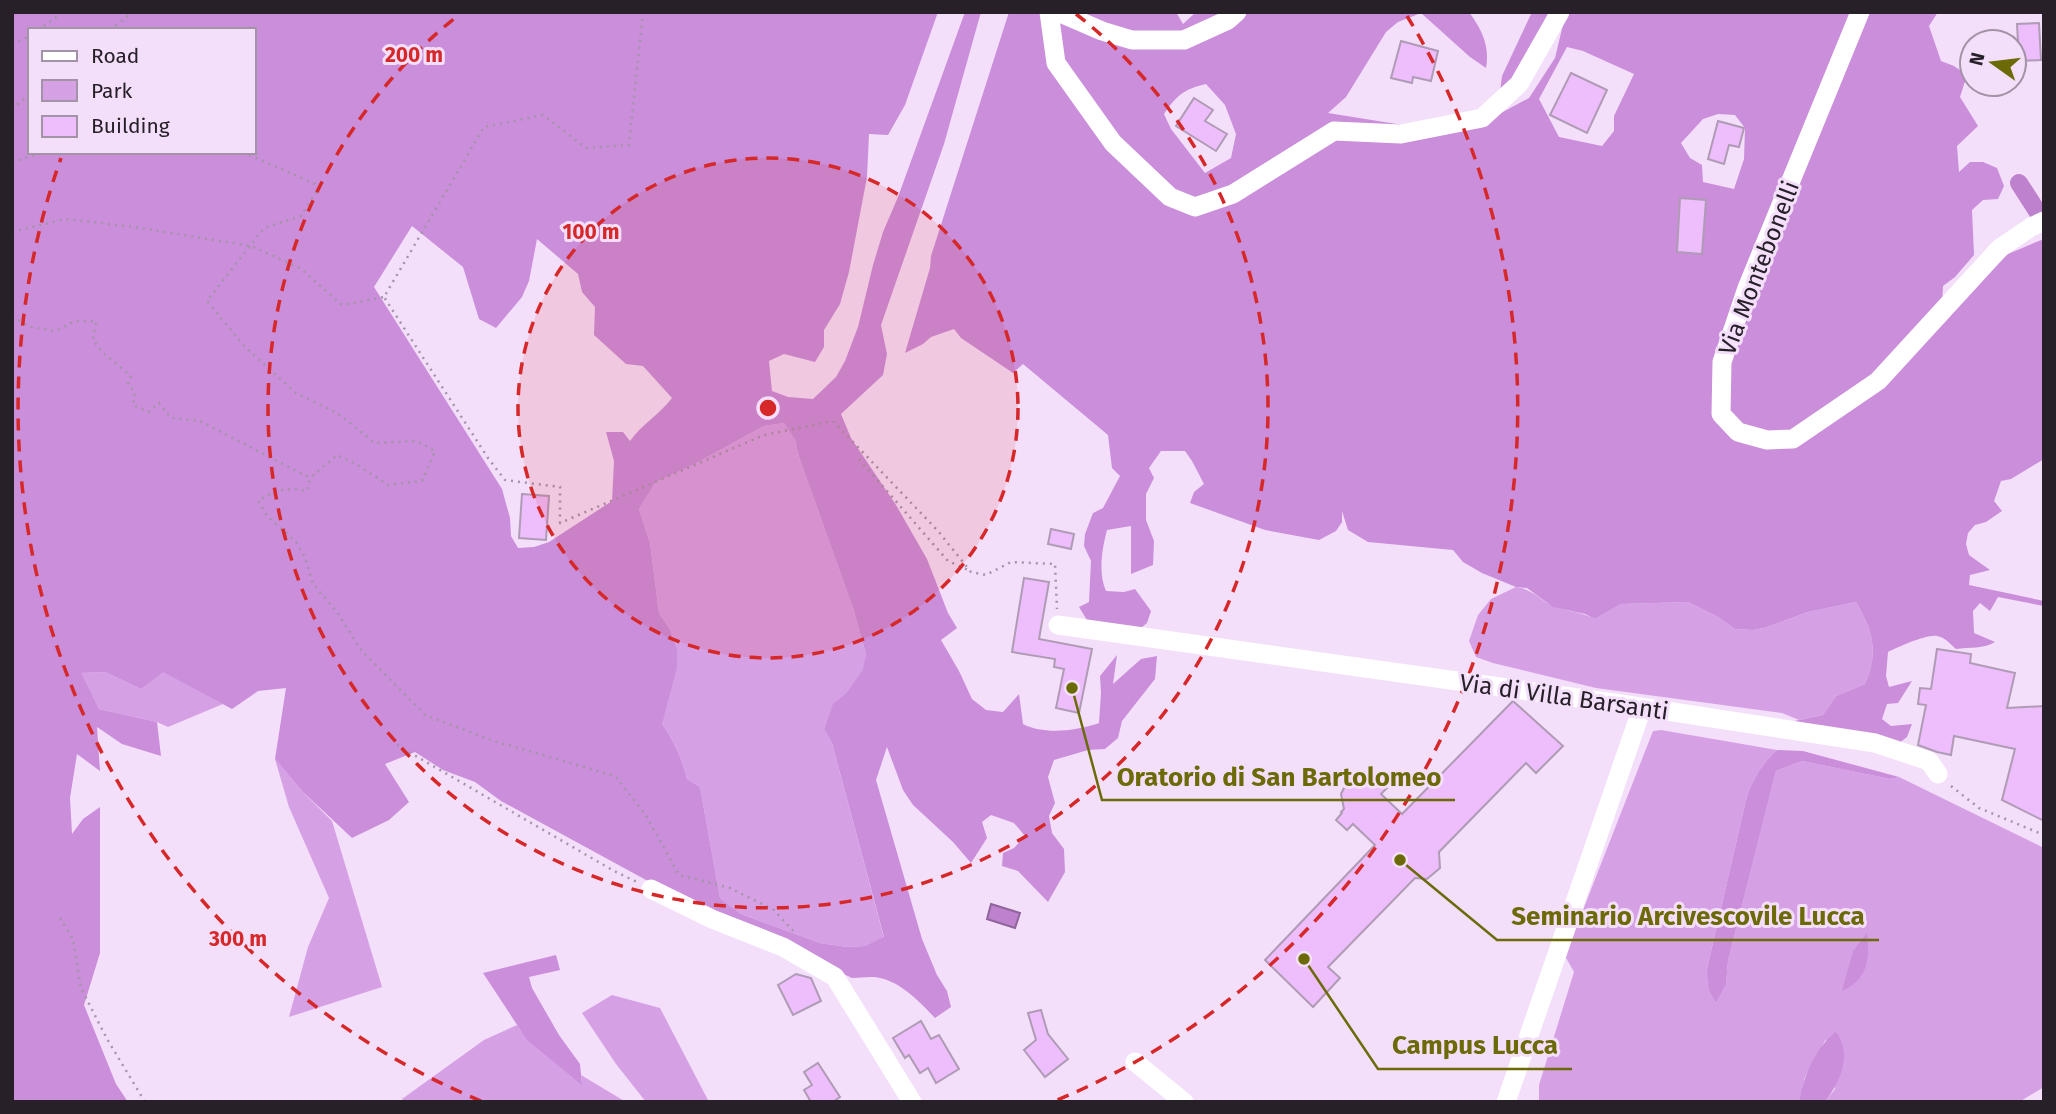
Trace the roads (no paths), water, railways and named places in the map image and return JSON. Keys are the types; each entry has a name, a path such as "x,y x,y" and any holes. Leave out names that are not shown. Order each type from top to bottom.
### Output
{"street":[{"path":"1049,12 1056,63 1113,143 1170,197 1195,207 1233,194 1334,131 1401,134 1482,118 1519,84 1560,12"},
{"path":"1058,12 1102,31 1132,40 1184,40 1228,20 1237,12"},
{"name":"Via Montebonelli","path":"1860,12 1747,288 1722,362 1721,414 1738,432 1767,440 1793,439 1878,381 2000,248 2044,221"},
{"name":"Via di Villa Barsanti","path":"1058,625 1875,743 1928,761 1938,775"},
{"path":"1506,1102 1642,708"},
{"path":"651,889 712,919 783,947 835,977 912,1102"},
{"path":"1135,1062 1184,1102"}],"waterway":[{"path":"2019,183 2044,222"}],"place":[{"name":"Oratorio di San Bartolomeo","path":"1072,688"},
{"name":"Seminario Arcivescovile Lucca","path":"1400,860"},
{"name":"Campus Lucca","path":"1304,959"}]}
